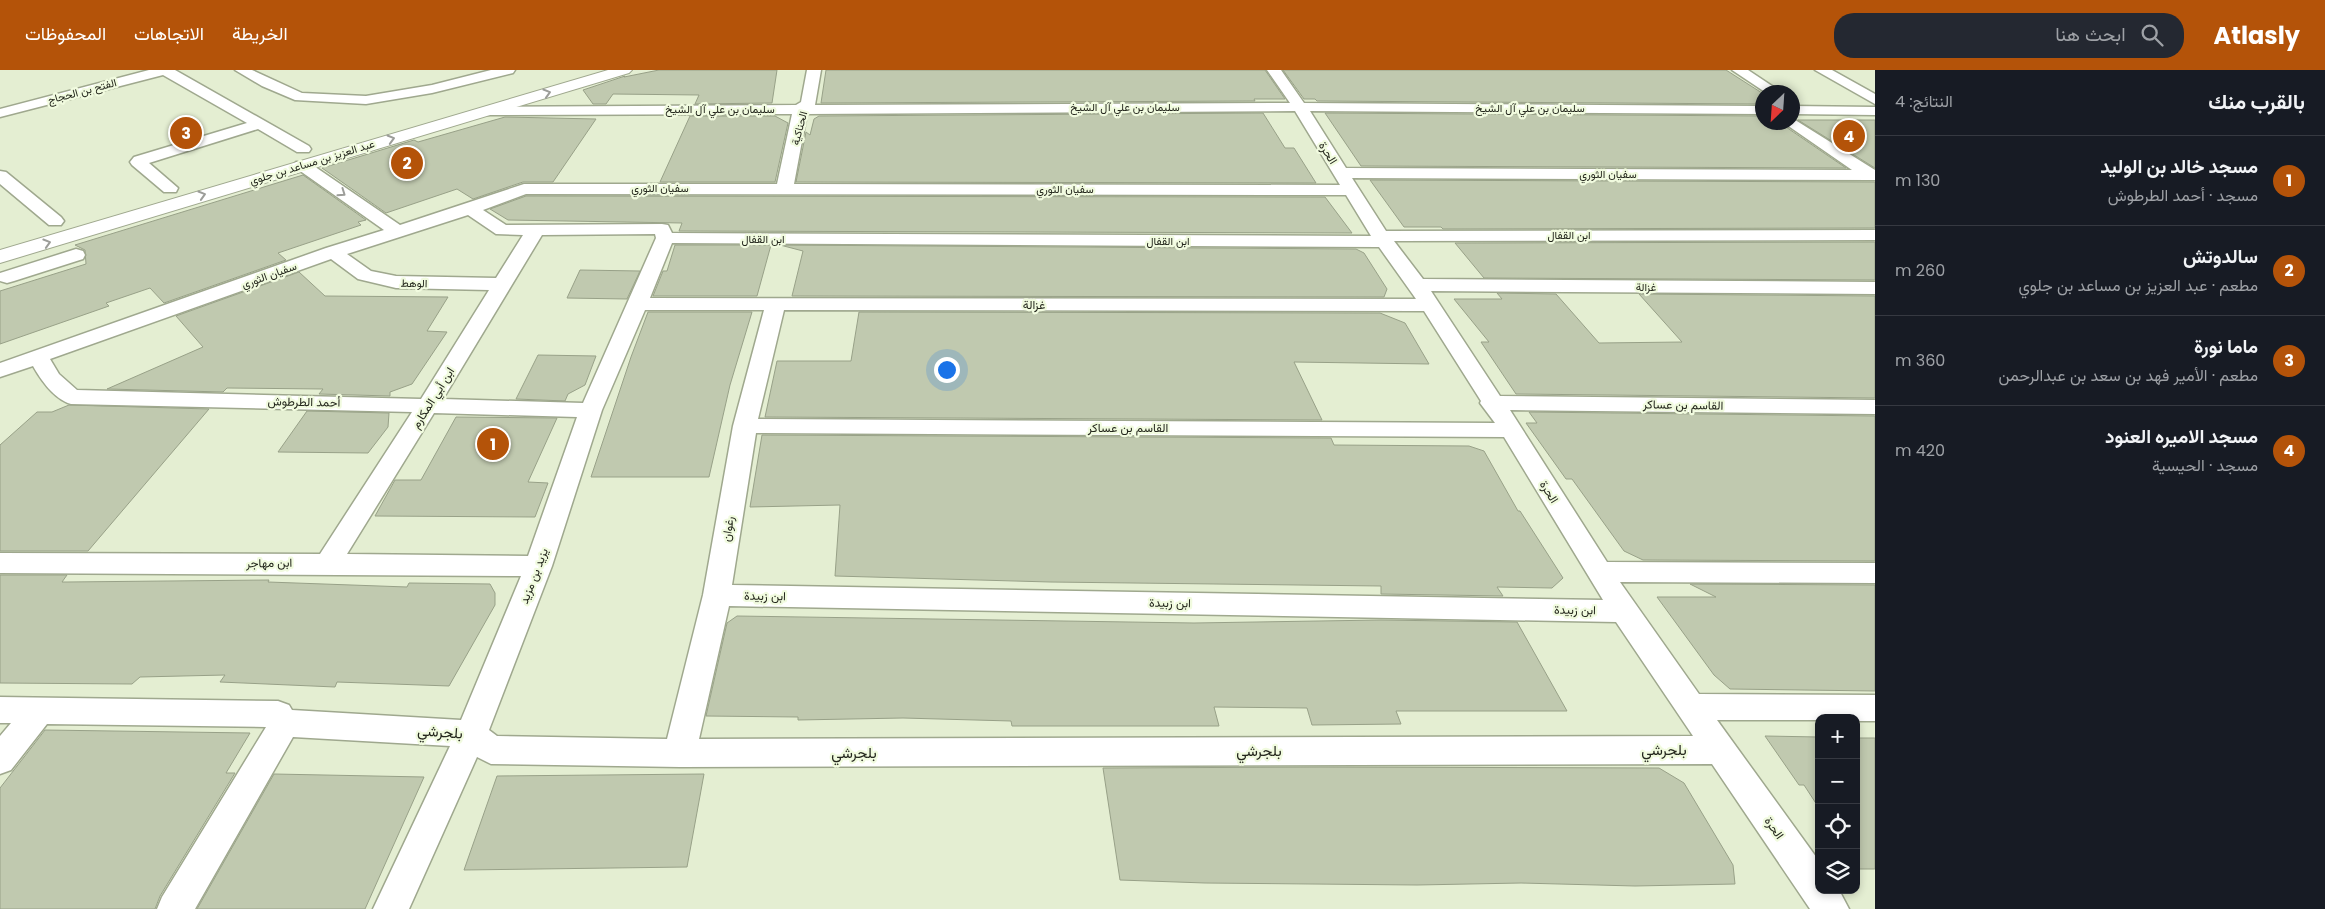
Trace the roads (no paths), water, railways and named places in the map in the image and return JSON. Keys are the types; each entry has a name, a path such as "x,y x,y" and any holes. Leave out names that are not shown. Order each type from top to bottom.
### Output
{"main road":[{"name":"عبد العزيز بن مساعد بن جلوي","path":"0,257 302,157 571,78 624,70"},
{"name":"عبد العزيز بن مساعد بن جلوي","path":"246,166 302,157 487,111 571,78"},
{"path":"151,194 189,182"},
{"path":"37,227 74,216"}],"street":[{"name":"الفتح بن الحجاج","path":"0,113 165,70"},
{"path":"165,70 265,127 396,231"},
{"path":"242,70 300,97 366,100 432,89 508,70"},
{"name":"الحناكية","path":"785,188 801,108 808,104 814,70"},
{"name":"الحرة","path":"1274,70 1300,107 1380,236 1423,295 1491,403 1511,430 1624,611 1831,909"},
{"path":"1739,70 1763,85"},
{"path":"1822,70 1875,100"},
{"path":"571,78 569,94 583,102 642,109"},
{"name":"سليمان بن علي آل الشيخ","path":"487,111 1300,107 1755,110"},
{"path":"1800,111 1875,111"},
{"path":"1800,115 1872,175"},
{"path":"170,188 148,170 265,127"},
{"name":"سفيان الثوري","path":"0,370 333,252 470,209 524,189 785,188 1872,175"},
{"path":"0,176 55,222"},
{"name":"ابن القفال","path":"470,209 502,230 662,229 664,238 1376,242 1380,236 1875,234"},
{"name":"ابن أبي المكارم","path":"328,563 504,284 535,231"},
{"name":"يزيد بن مزيد","path":"391,909 471,734 538,566 590,410 638,304 664,238"},
{"name":"الوهط","path":"333,252 365,275 396,282 504,284"},
{"path":"2,274 76,255"},
{"name":"غزالة","path":"638,304 775,305 1875,288"},
{"name":"رغوان","path":"680,753 717,595 745,426 775,305"},
{"name":"أحمد الطرطوش","path":"38,357 50,378 70,397 590,410"},
{"name":"القاسم بن عساكر","path":"1491,403 1875,407"},
{"name":"القاسم بن عساكر","path":"745,426 1511,430"},
{"name":"ابن مهاجر","path":"0,563 328,563 538,566"},
{"path":"1599,572 1875,574"},
{"name":"ابن زبيدة","path":"717,595 1624,611"},
{"path":"1690,707 1875,708"},
{"name":"بلجرشي","path":"0,710 278,714 284,724 305,723 471,734 491,750 680,753 1720,750"},
{"path":"0,760 39,711"},
{"path":"175,909 284,724"}],"place":[{"name":"ماما نورة","path":"186,133"},
{"name":"مسجد الاميره العنود","path":"1849,136"},
{"name":"سالدوتش","path":"407,163"},
{"name":"مسجد خالد بن الوليد","path":"493,444"}]}
